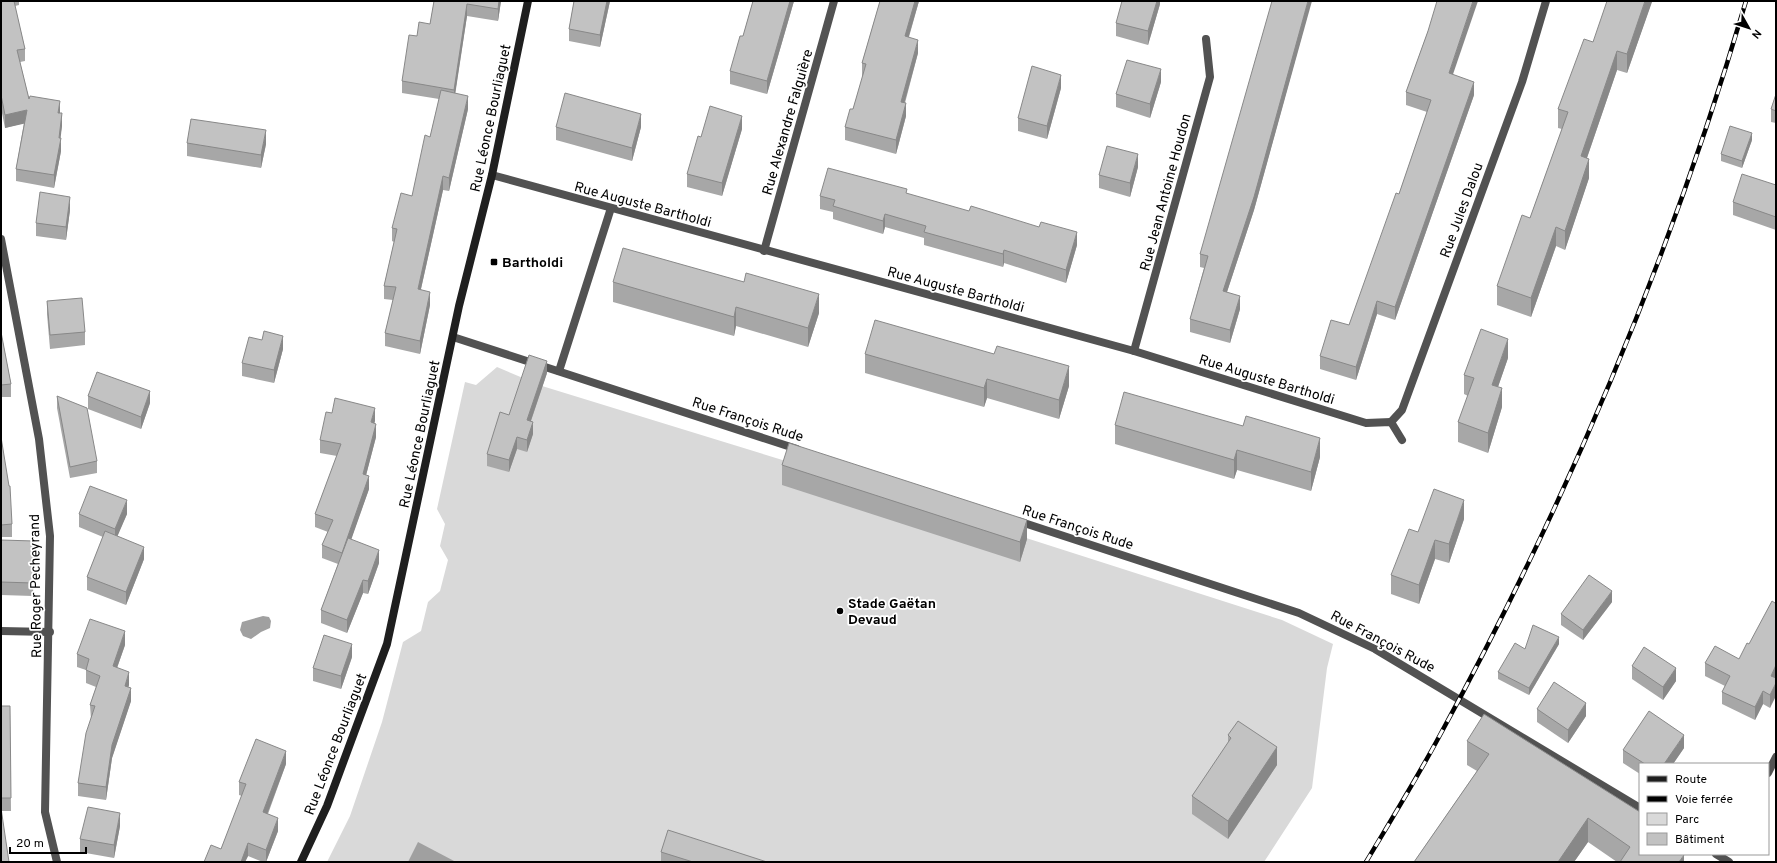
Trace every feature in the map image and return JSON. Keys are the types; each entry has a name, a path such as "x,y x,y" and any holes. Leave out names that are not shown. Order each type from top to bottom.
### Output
{"main road":[{"name":"Rue Léonce Bourliaguet","path":"301,862 327,806 387,644 453,337 492,175 528,1"}],"street":[{"name":"Rue Alexandre Falguière","path":"764,251 834,1"},
{"name":"Rue Jules Dalou","path":"1391,422 1402,410 1408,395 1522,82 1546,1"},
{"name":"Rue Jean Antoine Houdon","path":"1134,351 1210,77 1206,39"},
{"name":"Rue Auguste Bartholdi","path":"492,175 764,251 1134,351 1366,423 1391,422"},
{"path":"559,371 611,208"},
{"name":"Rue Roger Pecheyrand","path":"1,239 39,439 50,536 50,632 45,812 57,862"},
{"name":"Rue François Rude","path":"453,337 802,451"},
{"path":"1391,422 1402,440"},
{"name":"Rue François Rude","path":"1013,519 1299,613 1375,649 1639,807"},
{"path":"1,630 50,632"},
{"path":"1769,771 1776,757"}],"green space":[{"name":"Stade Gaëtan Devaud","path":"497,367 542,386 789,462 1282,620 1333,644 1327,668 1312,788 1264,862 327,862 350,816 382,722 403,642 421,631 428,602 440,591 448,560 440,546 445,524 437,509 465,382 476,385"}],"shaded area":[{"path":"263,616 269,617 271,621 270,628 251,639 243,636 240,630 242,622"},
{"path":"418,842 456,862 408,862"}],"building":[{"path":"1,1 14,1 25,49 17,50 29,99 30,96 60,101 58,113 62,113 59,138 61,138 54,175 16,169 27,110 5,115 1,95"},
{"path":"434,1 499,1 498,9 467,4 454,90 402,81 409,35 417,36 419,22 430,24"},
{"path":"574,1 607,1 600,35 569,29"},
{"path":"753,1 790,1 767,81 730,71 740,36 743,36"},
{"path":"880,1 915,1 905,36 918,40 901,102 906,103 896,140 845,127 850,109 853,109 866,64 862,63"},
{"path":"1122,1 1157,1 1148,31 1116,23"},
{"path":"1272,1 1308,1 1254,197 1223,291 1240,296 1230,330 1190,319 1208,256 1200,254"},
{"path":"1437,1 1473,1 1449,73 1474,82 1395,307 1377,301 1356,367 1320,356 1331,320 1349,325 1396,193 1399,194 1431,100 1406,92"},
{"path":"1607,1 1645,1 1627,54 1617,51 1581,156 1589,159 1565,231 1556,227 1531,298 1497,286 1522,215 1530,218 1568,112 1558,109 1584,39 1593,42"},
{"path":"1127,60 1161,69 1150,104 1116,94"},
{"path":"1032,66 1061,75 1047,126 1018,118"},
{"path":"441,90 468,96 449,178 443,176 418,289 430,292 420,341 385,333 396,287 384,286 397,229 392,228 401,193 412,196 425,135 430,137"},
{"path":"565,93 641,114 632,148 556,127"},
{"path":"1776,94 1776,111 1771,109"},
{"path":"710,106 742,116 722,183 687,174 698,136 701,137"},
{"path":"191,119 266,130 261,155 187,143"},
{"path":"1730,126 1752,133 1742,161 1721,154"},
{"path":"1107,146 1138,154 1130,183 1099,175"},
{"path":"828,168 907,189 906,193 969,211 971,206 1039,227 1041,222 1077,232 1066,270 1004,250 1003,254 924,232 926,226 885,214 883,221 833,206 835,200 820,196"},
{"path":"1742,174 1776,185 1776,217 1733,202"},
{"path":"40,192 70,197 66,227 36,223"},
{"path":"623,248 744,282 746,273 819,294 808,328 736,307 734,317 613,282"},
{"path":"82,298 85,332 50,335 47,301"},
{"path":"875,320 994,354 997,346 1069,366 1059,400 987,379 984,388 865,354"},
{"path":"1481,329 1508,339 1492,385 1502,388 1488,433 1458,422 1474,378 1464,375"},
{"path":"264,331 283,336 274,370 242,363 249,337 262,340"},
{"path":"1,332 11,384 1,385"},
{"path":"529,355 547,361 527,420 533,422 527,440 517,437 509,460 487,454 500,412 509,415"},
{"path":"97,372 150,391 141,417 88,396"},
{"path":"1124,392 1243,426 1246,416 1320,438 1311,472 1237,450 1234,460 1115,425"},
{"path":"57,396 87,408 97,461 70,467"},
{"path":"335,398 375,408 371,422 376,424 363,474 369,476 342,553 322,545 333,520 315,514 341,444 320,440 326,412 332,413"},
{"path":"1,437 10,486 12,524 1,525"},
{"path":"789,443 1027,520 1020,542 782,465"},
{"path":"90,486 127,500 115,529 79,514"},
{"path":"1434,489 1464,500 1449,544 1435,540 1419,585 1391,575 1409,529 1418,532"},
{"path":"105,531 144,547 126,592 87,577"},
{"path":"348,538 379,550 368,581 363,580 347,620 321,610"},
{"path":"1,540 34,541 33,583 1,582"},
{"path":"1589,575 1612,591 1583,630 1561,614"},
{"path":"1772,601 1775,603 1776,601 1776,665 1771,676 1776,678 1776,683 1770,695 1763,691 1755,707 1722,692 1730,676 1705,663 1715,646 1739,659 1747,643 1749,644"},
{"path":"90,619 125,631 113,666 129,672 125,686 131,688 112,745 106,787 78,783 86,733 95,706 90,705 100,676 86,670 89,659 77,654"},
{"path":"1533,625 1559,637 1529,688 1498,672 1515,643 1525,649"},
{"path":"324,635 352,644 341,676 313,668"},
{"path":"1644,647 1676,668 1663,687 1632,666"},
{"path":"1554,682 1586,703 1568,730 1537,709"},
{"path":"1,706 10,706 11,798 1,798"},
{"path":"1649,711 1684,735 1665,763 1643,763 1623,750"},
{"path":"1484,714 1639,811 1639,855 1684,855 1679,862 1620,862 1630,847 1588,818 1558,862 1414,862 1489,754 1467,741"},
{"path":"1238,721 1277,747 1228,821 1192,796 1231,738 1228,735"},
{"path":"256,739 286,751 263,812 278,818 266,850 248,843 241,862 204,862 211,845 221,849 246,784 239,782"},
{"path":"88,807 120,813 114,845 80,839"},
{"path":"1,808 9,862 1,862"},
{"path":"668,830 767,862 693,862 661,852"}],"railway":[{"path":"1366,862 1404,799 1487,647 1573,468 1650,284 1717,96 1746,1"}],"place":[{"name":"Bartholdi","path":"494,262"},
{"name":"Stade Gaëtan Devaud","path":"840,611"}]}
